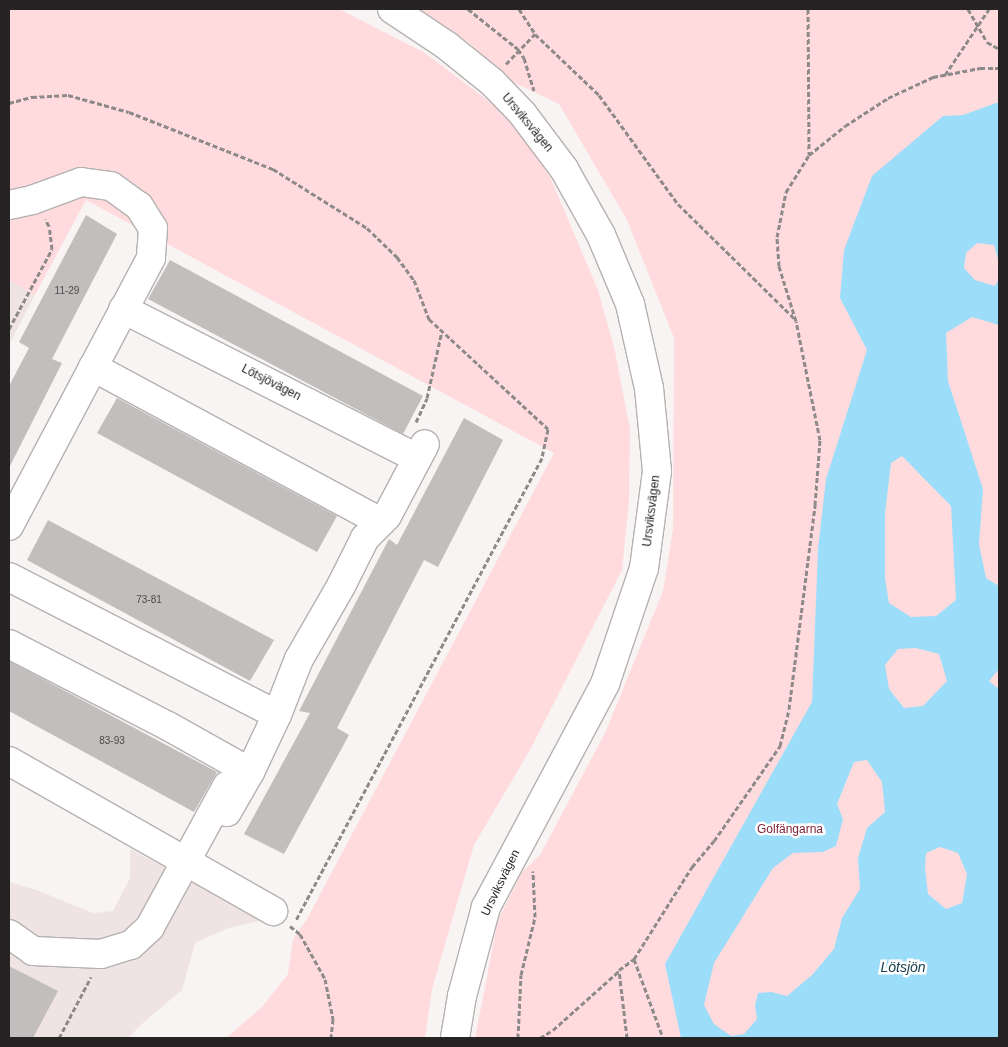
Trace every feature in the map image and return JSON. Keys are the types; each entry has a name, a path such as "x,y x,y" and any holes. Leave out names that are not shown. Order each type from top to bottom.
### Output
{"street":[{"name":"Ursviksvägen","path":"392,9 446,45 492,82 522,113 564,169 601,235 627,295 649,388 657,471 644,568 605,684 486,907 462,996 455,1038"},
{"path":"9,526 151,258 153,228 139,206 110,186 81,182 20,203"},
{"name":"Lötsjövägen","path":"123,309 419,441"},
{"path":"93,367 381,522"},
{"path":"9,934 33,951 101,954 131,945 150,927 277,716 299,659 341,586 365,538 387,516 419,441"},
{"path":"9,577 277,716"},
{"path":"9,644 168,726 244,769"},
{"path":"9,761 273,911"},
{"path":"228,812 244,769"}],"path":[{"path":"468,9 518,49 524,58 535,93"},
{"path":"519,9 535,34 599,94 678,204 796,321"},
{"path":"808,9 809,155"},
{"path":"968,9 988,42 999,49"},
{"path":"945,75 989,9"},
{"path":"492,82 518,49 535,34"},
{"path":"540,1038 553,1030 619,970 634,959 692,867 714,841 780,746 790,700 816,505 820,440 796,321 778,266 777,237 786,192 809,155 845,126 888,98 933,77 980,68 999,68"},
{"path":"9,330 52,249 49,226 20,203"},
{"path":"419,441 442,331"},
{"path":"518,1038 521,975 535,918 532,864"},
{"path":"273,911 300,934 325,979 333,1019 331,1038"},
{"path":"59,1038 101,954"},
{"path":"634,959 663,1038"},
{"path":"619,970 628,1038"}],"shaded area":[{"path":"9,280 35,295 9,345"},
{"path":"130,849 264,920 228,928 195,943 182,990 128,1038 9,1038 9,882 34,889 93,913 113,911 130,878"}],"green space":[{"path":"9,9 341,10 425,53 514,120 551,179 598,290 615,351 630,429 629,502 622,570 530,750 474,845 432,989 425,1038 226,1038 262,1007 288,974 293,939 307,919 554,453 86,200 35,295 9,280"},
{"name":"Golfängarna","path":"417,9 999,9 999,1038 475,1038 498,920 522,872 540,855 605,733 663,591 673,529 674,338 627,220 559,104 513,82 467,41"}],"water":[{"name":"Lötsjön","path":"999,102 999,263 994,245 977,243 966,253 964,268 975,280 995,286 999,279 999,325 972,317 946,333 948,381 983,489 979,544 986,578 999,586 999,669 989,681 999,689 999,1038 681,1038 665,964 812,702 818,549 826,479 867,350 840,298 844,250 872,176 943,116 963,115","holes":["902,456 951,506 956,600 936,616 911,617 889,603 885,578 885,514 891,463","916,648 939,654 947,681 923,706 904,708 889,689 885,665 898,649","867,760 882,782 885,812 867,828 858,858 860,889 842,918 834,949 812,975 787,996 771,992 758,993 755,1005 757,1019 744,1034 731,1036 714,1024 704,1005 714,963 773,868 793,853 823,852 836,846 843,819 837,804 854,762","940,847 958,853 967,874 962,903 946,909 928,894 925,868 926,853"]}],"building":[{"path":"86,215 117,234 52,359 62,363 9,468 9,386 29,348 19,342"},
{"path":"170,260 423,396 403,434 148,299"},
{"path":"117,398 337,516 317,552 97,433"},
{"path":"464,418 503,440 438,567 424,560 337,728 349,735 284,854 244,834 310,713 299,711 389,539 397,545"},
{"path":"48,520 274,640 250,681 27,560"},
{"path":"9,661 217,772 194,812 9,711"},
{"path":"9,966 58,991 33,1038 9,1038"}]}
